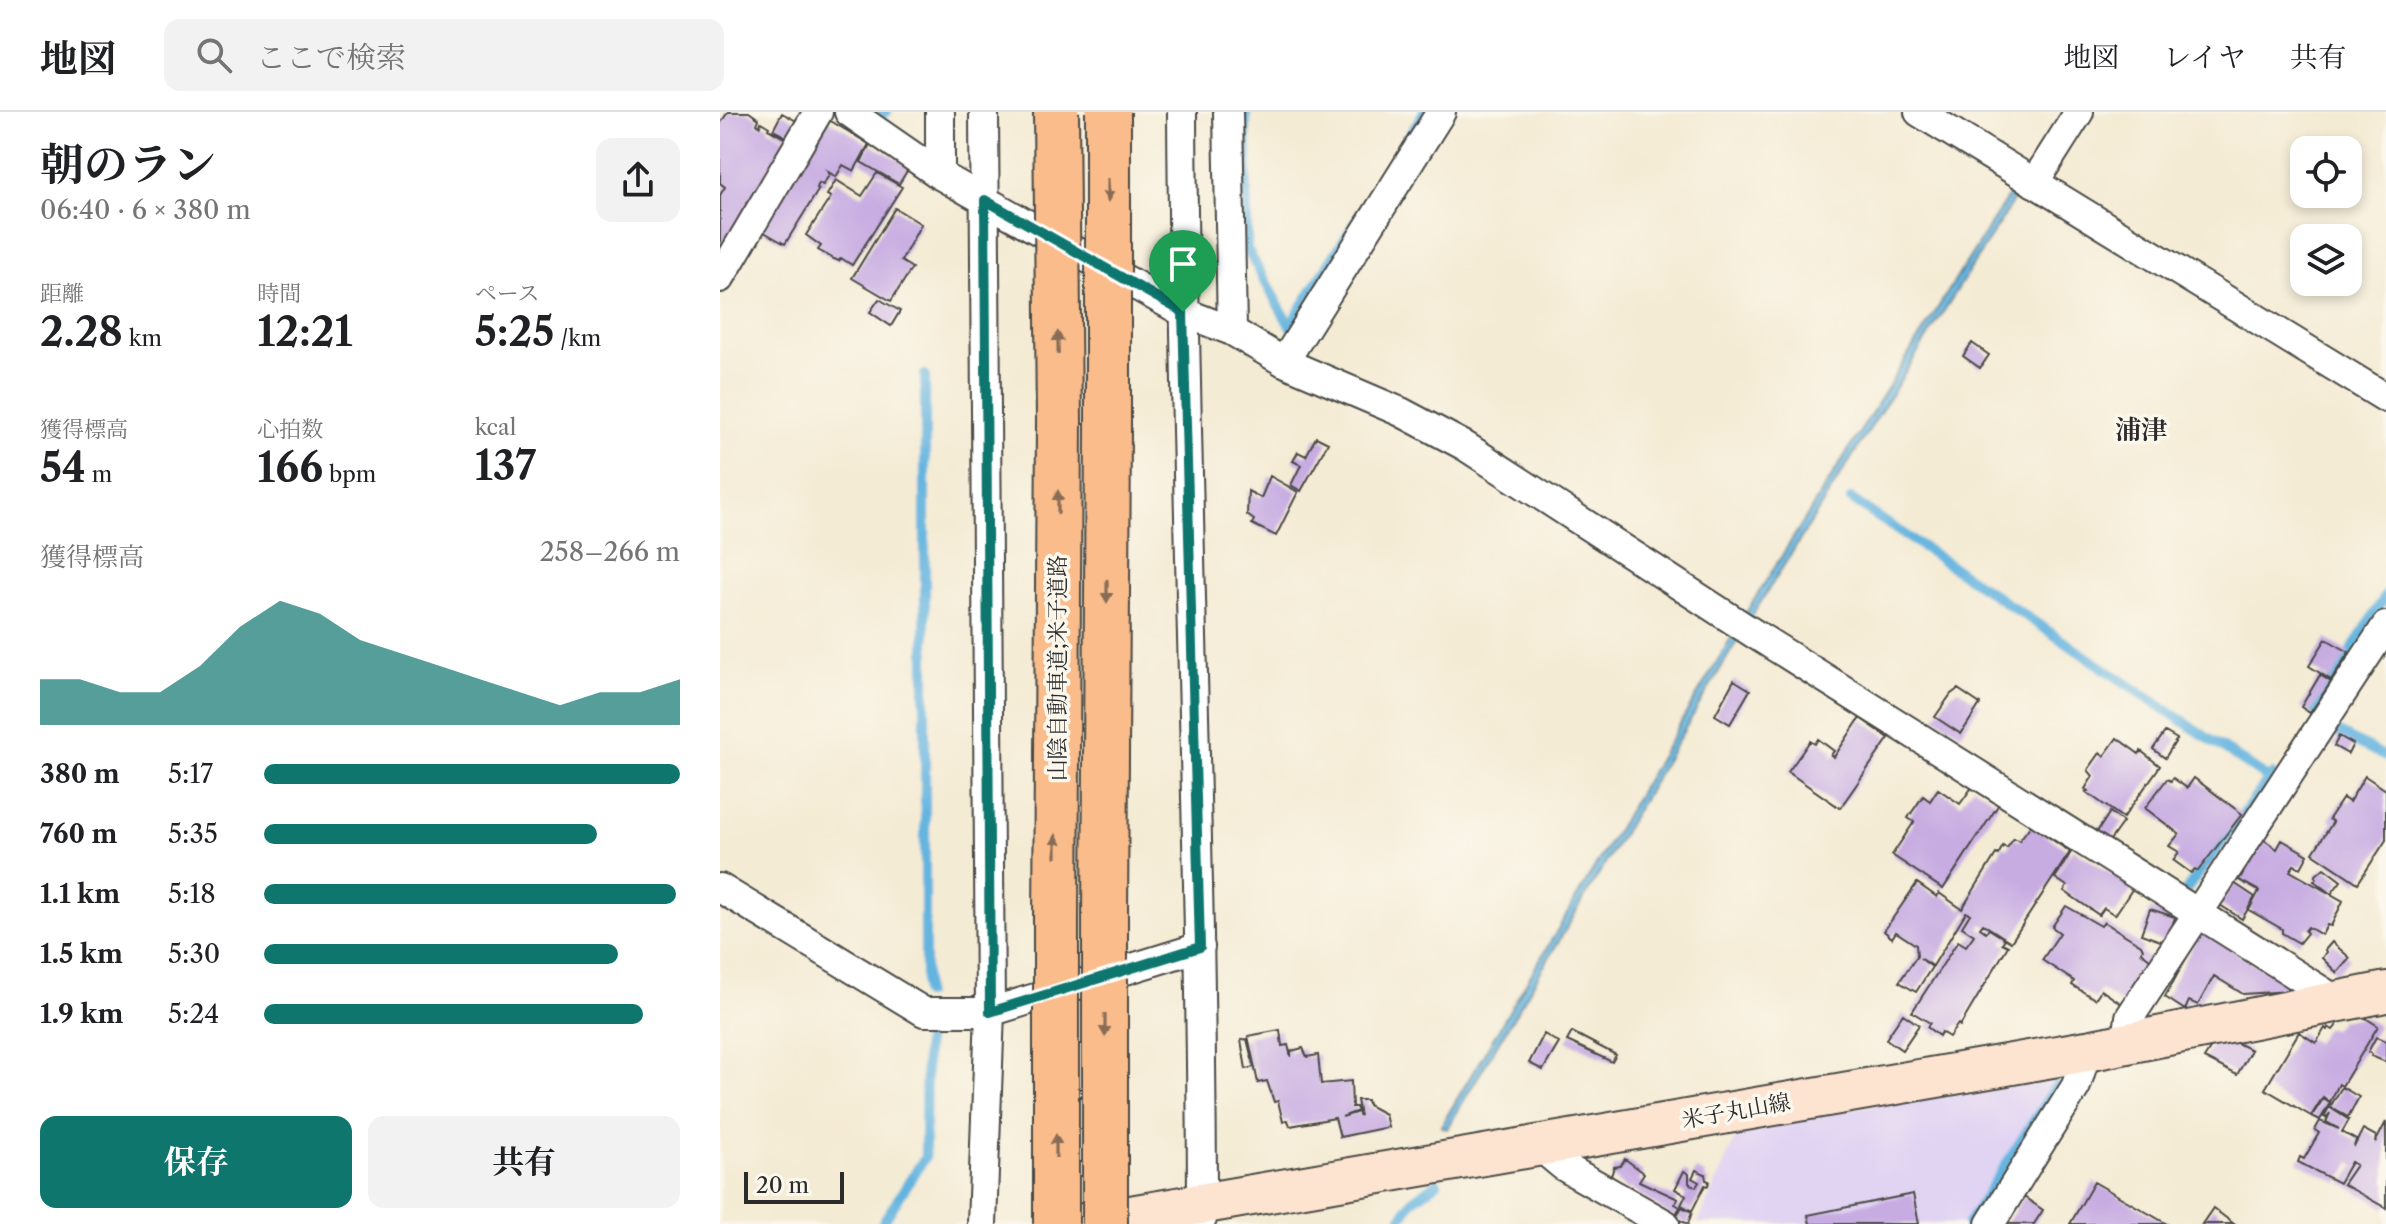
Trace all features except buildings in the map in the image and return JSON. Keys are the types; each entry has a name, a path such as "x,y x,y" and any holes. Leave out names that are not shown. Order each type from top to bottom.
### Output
{"highway":[{"name":"山陰自動車道;米子道路","path":"1056,112 1059,421 1056,1224"},
{"path":"1105,1224 1108,112"}],"main road":[{"name":"米子丸山線","path":"1084,1224 1202,1214 1539,1146 2087,1051 2386,992"}],"street":[{"path":"720,278 818,112"},
{"path":"849,112 940,175 1183,312 1232,331 1284,362 1401,412 1465,446 1753,633 2336,1000"},
{"path":"940,112 940,175"},
{"path":"982,1224 990,1012 984,112"},
{"path":"1182,112 1183,312 1200,947 1202,1214"},
{"path":"1228,112 1232,331"},
{"path":"1284,362 1441,112"},
{"path":"1919,112 2386,398"},
{"path":"2034,183 2079,112"},
{"path":"2127,1042 2130,1017 2386,626"},
{"path":"720,888 924,1012 990,1012 1200,947"},
{"path":"1990,1224 2076,1086 2087,1051"},
{"path":"1539,1146 1563,1166 1665,1224"}],"shaded area":[{"path":"2060,1073 2064,1080 1977,1224 1698,1223 1740,1128"}],"water":[{"path":"2014,187 2020,190 1750,619 1744,616"},
{"path":"1734,633 1740,636 1447,1129 1441,1126"}],"waterway":[{"path":"872,121 887,112"},
{"path":"1246,112 1247,249 1290,326 1424,112"},
{"path":"925,375 925,994"},
{"path":"1851,499 2269,779"},
{"path":"2314,711 2386,595"},
{"path":"2333,730 2386,757"},
{"path":"2187,889 2272,775"},
{"path":"882,1224 925,1157 926,1034"},
{"path":"1968,1224 2060,1080"},
{"path":"1398,1224 1412,1201 1437,1183"}],"district":[{"name":"浦津","path":"2141,430"}],"route":[{"path":"985,200 1183,312 1200,947 990,1012 985,200"}]}
